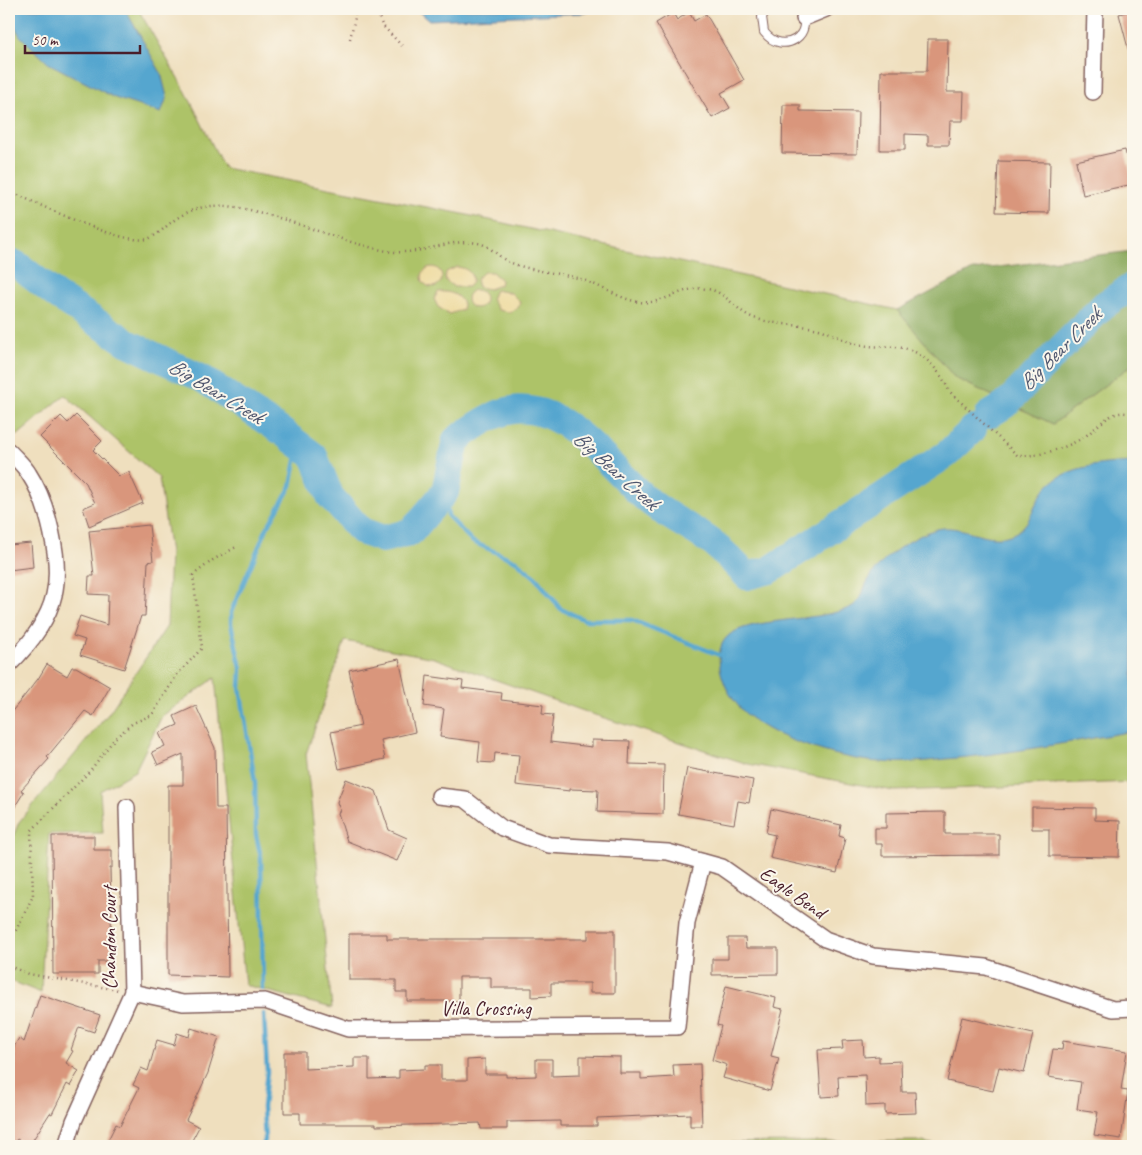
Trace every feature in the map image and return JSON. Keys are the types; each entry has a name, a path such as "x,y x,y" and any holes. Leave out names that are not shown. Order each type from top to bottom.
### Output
{"street":[{"path":"802,13 826,9"},
{"path":"1093,92 1095,9"},
{"path":"9,451 29,473 42,501 57,565 54,596 42,625 9,665"},
{"name":"Eagle Bend","path":"439,796 466,799 502,828 550,844 668,852 722,867 825,939 872,956 986,967 1113,1009 1133,1008"},
{"name":"Chandon Court","path":"66,1146 74,1121 132,992 127,807"},
{"name":"Villa Crossing","path":"132,992 183,1003 265,1001 348,1029 677,1027 686,923 703,862"}],"lane":[{"path":"766,9 762,24 764,32 775,42 786,43 799,36 803,30 802,13"}],"path":[{"path":"350,39 357,9"},
{"path":"376,9 382,24 404,48"},
{"path":"9,191 109,232 135,240 154,237 180,216 201,206 234,207 314,228 368,247 400,253 422,251 461,242 482,244 508,261 580,279 632,301 654,303 668,300 684,291 706,288 716,290 743,314 817,329 861,345 906,348 916,352 928,361 945,381 949,391 1018,456 1032,456 1062,449 1082,439 1110,416 1121,412 1133,415"},
{"path":"9,944 33,896 31,830 89,772 115,738 133,723 152,715 177,675 202,648 193,575 213,560 238,546"},
{"path":"9,966 30,974 132,992"}],"green space":[{"path":"9,9 138,9 186,92 224,168 458,213 897,310 955,378 1053,424 1133,364 1133,782 894,791 748,764 595,715 434,658 345,641 306,754 332,1008 245,985 215,678 162,716 135,771 100,791 103,833 49,834 41,993 9,980 9,847 19,822 109,713 167,626 170,553 159,478 65,395 17,436 9,426"},
{"path":"1133,251 1133,364 1053,424 955,378 897,310 973,270"},
{"path":"917,1141 943,1146 362,1146"}],"sand":[{"path":"432,267 439,270 442,277 439,284 432,287 425,284 422,277 425,270"},
{"path":"457,267 463,268 470,273 472,282 468,287 454,287 445,280 446,272"},
{"path":"484,272 492,272 501,280 500,285 489,289 478,287 476,279"},
{"path":"472,290 480,290 485,295 483,306 472,308 467,303 467,295"},
{"path":"495,290 511,293 520,302 518,308 509,312 498,310 491,299"},
{"path":"438,292 446,292 456,296 463,304 462,310 449,314 438,307 434,299"}],"water":[{"path":"9,9 125,9 161,73 167,97 161,113 115,98 48,63 20,36 9,15"},
{"path":"415,9 598,9 584,13 429,20"},
{"path":"1133,462 1133,731 970,757 908,762 869,761 824,751 799,743 767,729 740,708 727,689 720,670 719,656 722,644 735,631 749,626 838,612 851,607 858,602 869,579 882,563 898,549 916,538 944,528 953,528 991,537 1010,535 1022,528 1041,495 1059,477 1095,465"}],"building":[{"path":"1133,10 1133,52 1129,52 1119,14"},
{"path":"689,12 694,21 706,14 744,80 721,93 730,108 712,118 656,23 673,13 677,20"},
{"path":"928,39 948,39 947,92 964,92 963,121 950,121 949,145 928,145 928,135 905,134 905,150 880,150 881,71 927,71"},
{"path":"783,105 800,105 800,111 858,112 857,154 782,153"},
{"path":"1125,150 1133,184 1083,195 1076,161"},
{"path":"998,161 1050,162 1049,213 996,212"},
{"path":"76,415 102,441 93,450 119,476 129,472 143,503 89,526 83,508 95,503 86,483 40,437 61,416 68,423"},
{"path":"149,525 153,561 148,562 145,616 141,616 124,669 80,655 85,640 73,636 80,616 107,625 108,595 88,594 89,576 94,576 89,531"},
{"path":"31,543 33,567 9,570 9,545"},
{"path":"399,659 415,732 381,740 385,759 339,769 331,732 361,726 349,670"},
{"path":"47,664 67,676 72,667 76,667 110,687 93,716 85,711 47,757 49,759 21,790 24,792 9,816 9,715 38,679"},
{"path":"427,676 463,681 462,688 502,693 501,700 543,705 542,714 553,715 550,742 592,747 592,740 630,741 629,764 664,765 663,814 597,812 598,790 570,789 570,791 516,785 519,755 495,753 494,763 478,762 480,742 440,737 444,709 424,706"},
{"path":"196,706 215,748 216,808 226,808 228,977 168,975 168,785 183,785 183,754 158,765 152,752 165,746 159,733 178,725 174,716"},
{"path":"687,768 753,780 749,803 738,801 734,824 678,814"},
{"path":"346,779 376,791 389,830 407,838 397,861 347,841 338,813 340,810 337,802"},
{"path":"1032,807 1095,808 1095,820 1120,821 1119,857 1049,856 1049,829 1032,829"},
{"path":"771,809 841,825 839,836 845,838 837,873 770,858 775,835 766,833"},
{"path":"945,812 945,834 999,834 999,855 882,856 882,844 875,844 875,828 886,828 886,813"},
{"path":"52,836 94,836 94,850 112,850 112,868 110,868 112,961 98,961 98,974 53,974"},
{"path":"588,930 615,930 615,993 590,993 590,983 551,983 551,996 532,997 532,988 491,988 491,977 459,977 459,1001 407,1001 407,992 396,992 396,980 349,980 349,934 387,934 387,939 588,939"},
{"path":"728,938 745,938 746,948 778,948 778,974 712,975 712,959 728,959"},
{"path":"726,986 776,998 774,1007 783,1009 771,1056 779,1058 770,1091 723,1078 727,1065 712,1060 721,1026 717,1025"},
{"path":"40,995 100,1015 94,1032 79,1027 71,1050 73,1051 66,1063 79,1071 70,1086 67,1084 52,1114 50,1113 29,1146 17,1139 13,1146 9,1146 9,1068 15,1054 11,1052 19,1038 24,1042"},
{"path":"962,1017 1033,1034 1024,1073 999,1067 993,1091 947,1081"},
{"path":"191,1028 219,1037 208,1073 186,1120 199,1127 189,1146 121,1146 108,1140 116,1124 120,1126 139,1088 133,1085 141,1068 148,1071 157,1040 174,1045 177,1033 189,1037"},
{"path":"863,1040 864,1057 879,1056 879,1062 901,1061 902,1092 915,1092 916,1113 885,1114 885,1105 866,1106 865,1075 838,1076 839,1096 821,1097 818,1050 843,1049 842,1041"},
{"path":"1063,1041 1127,1051 1121,1090 1128,1091 1121,1139 1094,1135 1098,1112 1077,1109 1081,1082 1048,1077 1053,1049 1062,1050"},
{"path":"284,1052 305,1052 305,1069 354,1067 354,1058 369,1058 369,1079 399,1078 399,1070 425,1069 425,1065 441,1065 441,1080 467,1080 467,1060 485,1059 485,1074 506,1074 506,1077 536,1076 536,1059 552,1059 552,1076 580,1075 580,1056 620,1057 620,1073 641,1073 641,1079 674,1077 673,1065 700,1064 702,1126 690,1126 690,1114 597,1118 597,1126 560,1126 560,1121 507,1122 507,1129 481,1129 480,1123 376,1126 376,1124 300,1124 300,1113 284,1113"}],"waterway":[{"name":"Big Bear Creek","path":"9,261 19,266 56,295 128,343 203,379 281,431 314,456 330,496 361,531 383,539 411,532 445,492 456,440 492,416 521,409 542,413 562,422 582,437 650,502 714,544 747,576 770,570 947,454 973,429"},
{"name":"Big Bear Creek","path":"989,415 1005,405 1104,305 1133,286"},
{"path":"263,989 261,857 256,835 255,782 240,688 241,668 231,624 231,612 267,528 291,486 299,445"},
{"path":"445,492 448,516 473,542 516,561 536,578 561,609 585,620 632,620 723,655"},
{"path":"263,1146 265,1140 263,1107 267,1072 264,1014"}]}
